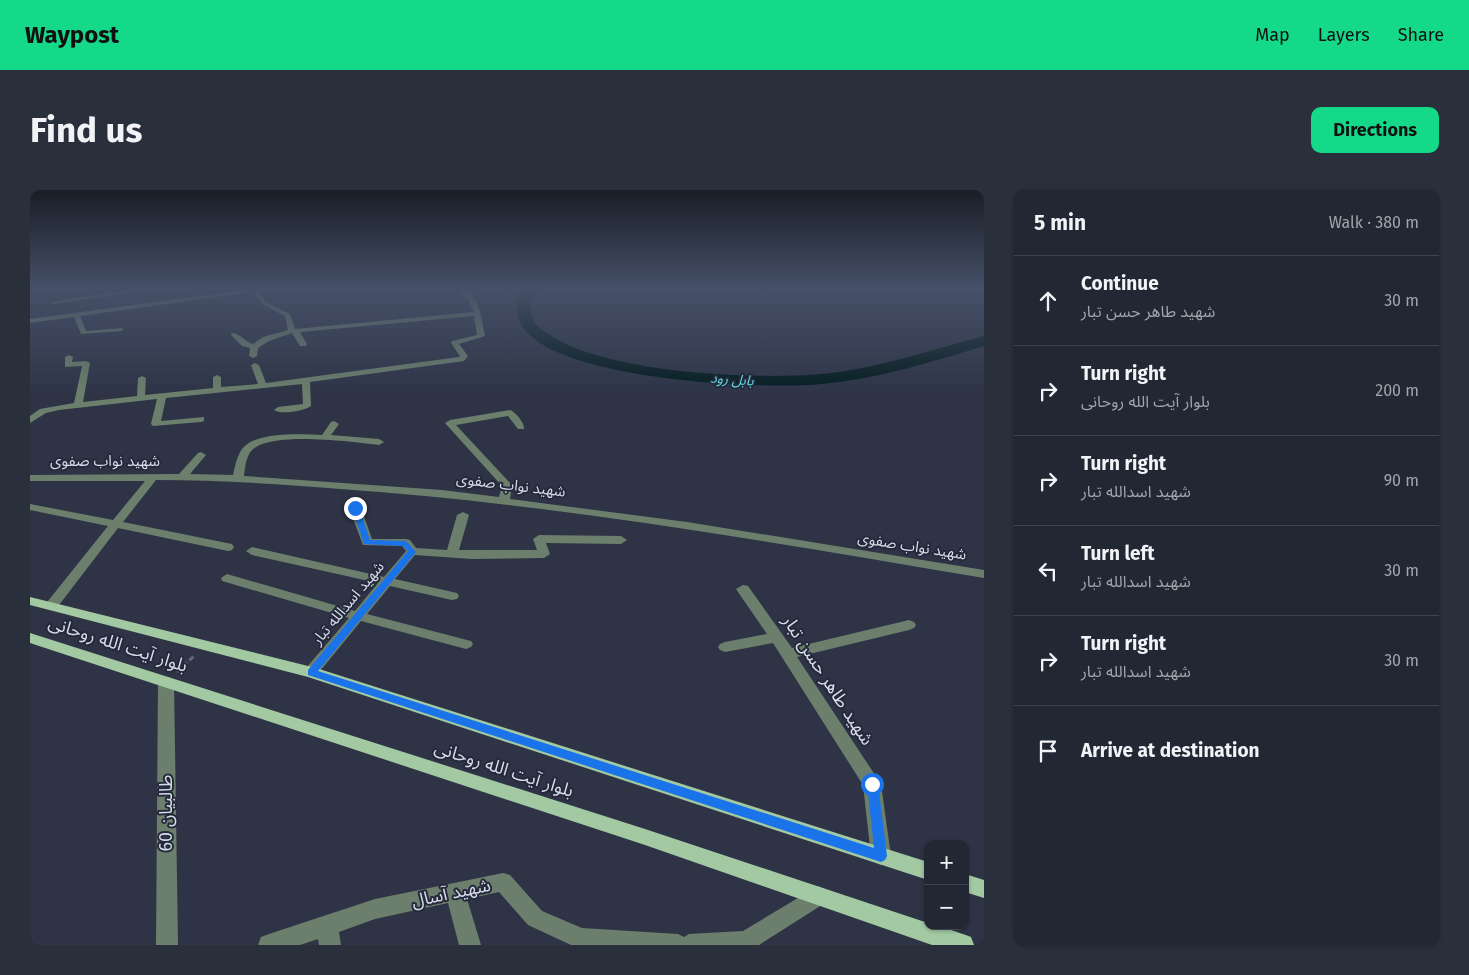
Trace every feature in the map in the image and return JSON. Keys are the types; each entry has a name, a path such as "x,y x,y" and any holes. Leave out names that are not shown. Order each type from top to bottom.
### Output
{"main road":[{"name":"بلوار آیت الله روحانی","path":"30,601 311,672 924,870"},
{"name":"بلوار آیت الله روحانی","path":"30,638 646,837 963,945"},
{"path":"969,884 984,889"}],"street":[{"path":"80,324 83,333 122,328"},
{"path":"290,324 292,331 297,333 302,344"},
{"path":"253,356 254,347 266,338 292,331 366,324"},
{"path":"30,420 43,411 78,405 306,380 464,358 455,343 481,336 479,324"},
{"path":"232,334 245,344 254,347"},
{"path":"69,357 68,365 86,363 78,405"},
{"path":"256,365 263,385"},
{"path":"217,377 217,390"},
{"path":"141,399 142,378"},
{"path":"278,410 307,406 306,380"},
{"path":"162,396 156,424 200,420"},
{"path":"504,501 507,486 450,424 510,413 521,427"},
{"path":"324,438 334,424"},
{"path":"238,478 248,447 269,439 290,436 379,442"},
{"path":"182,477 201,455"},
{"path":"51,606 153,477"},
{"name":"شهید نواب صفوی","path":"30,478 238,478 442,493 687,525 984,574"},
{"path":"30,507 228,547"},
{"name":"شهید اسدالله تبار","path":"311,672 412,552 406,543 367,542 355,508"},
{"path":"452,554 463,515"},
{"path":"412,552 544,554 539,539 621,540"},
{"path":"252,551 452,596"},
{"path":"227,578 358,616 466,644"},
{"name":"شهید طاهر حسن تبار","path":"742,589 788,654 872,784 881,856"},
{"path":"788,654 909,625"},
{"path":"725,647 777,638"},
{"name":"طالبیان 60","path":"166,682 167,945"},
{"name":"شهید آسال","path":"269,945 375,908 503,882 535,918 582,939 678,945"},
{"path":"455,892 470,945"},
{"path":"689,945 746,941 818,896"},
{"path":"327,924 330,945"}],"path":[{"path":"166,682 205,646"}],"waterway":[{"name":"بابل رود","path":"529,324 532,329 555,345 587,357 627,367 670,374 757,381 822,379 863,372 944,353 984,341"}],"route":[{"path":"355,508 367,542 406,543 412,552 311,672 881,856 872,784"}]}
